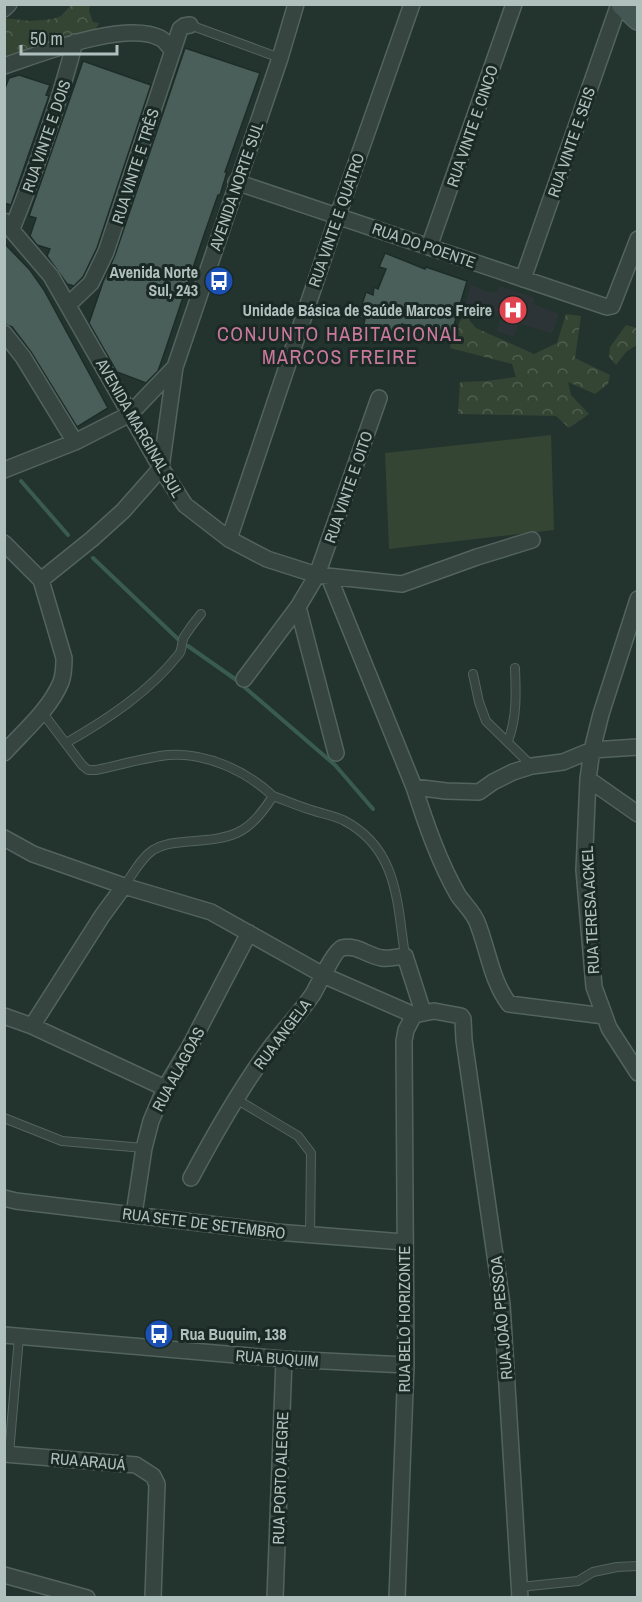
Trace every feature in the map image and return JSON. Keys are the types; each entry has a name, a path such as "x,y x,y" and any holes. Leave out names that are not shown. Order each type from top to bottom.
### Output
{"street":[{"path":"5,9 9,4"},
{"name":"AVENIDA NORTE SUL","path":"161,468 175,367 280,58 296,4"},
{"name":"RUA VINTE E QUATRO","path":"229,539 412,4"},
{"name":"RUA VINTE E CINCO","path":"429,247 514,4"},
{"path":"620,4 638,19"},
{"name":"RUA VINTE E SEIS","path":"523,279 620,4"},
{"name":"RUA VINTE E TRÊS","path":"69,304 91,283 106,252 180,29 190,25"},
{"path":"4,66 75,42 105,36 144,34 162,38 173,51"},
{"name":"RUA VINTE E DOIS","path":"8,225 42,154 61,98 75,42"},
{"name":"RUA DO POENTE","path":"236,182 607,307 612,306 638,239"},
{"name":"AVENIDA MARGINAL SUL","path":"8,225 51,276 69,304 161,468 185,504 229,539 267,559 323,576 402,585 477,557 532,540"},
{"path":"4,333 23,357 75,442"},
{"name":"AVENIDA NORTE SUL","path":"4,470 75,442 130,414 175,367"},
{"name":"RUA VINTE E OITO","path":"244,679 323,576 379,398"},
{"path":"41,580 123,511 161,468"},
{"path":"4,543 41,580 64,658 62,680 42,712 4,753"},
{"path":"323,576 414,787 424,819 439,854 458,895 476,920 500,992 509,1004 604,1016"},
{"name":"RUA TERESA ACKEL","path":"637,601 592,750 588,779 585,870 594,987 604,1016 638,1073"},
{"path":"298,607 336,753"},
{"path":"414,787 479,792 513,772 532,766 563,762 592,750 638,747"},
{"path":"588,779 638,814"},
{"path":"4,838 33,854 124,886 211,912 325,976 418,1013"},
{"path":"32,1026 102,916 124,886"},
{"name":"RUA ALAGOAS","path":"135,1214 144,1148 151,1121 165,1088 189,1048 249,933"},
{"name":"RUA ANGELA","path":"191,1178 218,1127 270,1048 325,976 335,953 342,948 356,948 383,958 405,956"},
{"path":"405,956 418,1013"},
{"name":"RUA JOÃO PESSOA","path":"418,1013 444,1012 463,1019 464,1040 502,1304 520,1592"},
{"name":"RUA BELO HORIZONTE","path":"397,1598 406,1365 404,1041 406,1030 418,1013"},
{"path":"4,1016 32,1026 165,1088"},
{"name":"RUA SETE DE SETEMBRO","path":"4,1198 310,1236 404,1242"},
{"name":"RUA BUQUIM","path":"12,1336 284,1359 406,1365"},
{"name":"RUA PORTO ALEGRE","path":"276,1598 284,1359"},
{"name":"RUA ARAUÁ","path":"7,1454 135,1465 153,1476 157,1484 153,1598"},
{"path":"4,1575 87,1598"}],"lane":[{"path":"190,25 280,58"},
{"path":"66,743 108,718 138,696 148,684 156,681 181,652 183,639 201,614"},
{"path":"508,741 513,727 516,692 515,668"},
{"path":"473,674 486,721 532,766"},
{"path":"42,712 88,770 147,758 171,755 192,756 219,763 245,775 273,796 341,820 359,829 375,844 386,860 393,882 405,956"},
{"path":"124,886 152,850 165,844 222,838 240,833 265,809 273,796"},
{"path":"236,1099 298,1136 311,1153 310,1236"},
{"path":"4,1118 62,1141 144,1148"},
{"path":"7,1454 12,1336"},
{"path":"520,1592 578,1581 593,1572 638,1566"}],"shaded area":[{"name":"Unidade Básica de Saúde Marcos Freire","path":"471,285 491,293 498,291 499,286 535,298 533,304 559,314 552,333 518,323 514,337 497,331 501,317 465,306"}],"green space":[{"path":"90,5 89,11 93,22 99,23 94,32 24,51 5,63 4,18 30,21 53,19 61,16 70,6"},
{"path":"464,314 476,328 534,354 557,343 566,314 581,316 575,358 610,375 608,384 595,394 568,382 571,395 589,414 569,428 556,416 458,414 460,382 516,377 512,364 450,348 452,336"},
{"path":"626,325 637,328 637,347 626,352 616,365 609,357 610,347"},
{"path":"551,435 554,530 389,549 385,453"}],"building":[{"path":"185,48 260,73 158,371 146,383 117,372 89,323 115,255"},
{"path":"83,61 151,85 97,248 83,277 74,286 67,284 47,256 50,249 37,245 30,236 36,218 29,216"},
{"path":"19,75 50,85 46,95 49,96 11,205 4,203 4,91 9,78"},
{"path":"4,243 30,270 44,290 108,408 77,427 31,352 12,327 4,324"},
{"path":"385,253 425,269 426,267 467,281 450,339 402,324 397,338 363,327 365,319 358,317 366,292 373,295 374,287 378,289 386,269 379,267"}],"waterway":[{"path":"21,481 68,535"},
{"path":"93,558 179,640"},
{"path":"188,646 235,679 335,765 373,809"}],"place":[{"name":"Avenida Norte Sul, 243","path":"219,281"},
{"name":"Unidade Básica de Saúde Marcos Freire","path":"513,310"},
{"name":"Rua Buquim, 138","path":"159,1334"}],"district":[{"name":"CONJUNTO HABITACIONAL MARCOS FREIRE","path":"340,344"}]}
